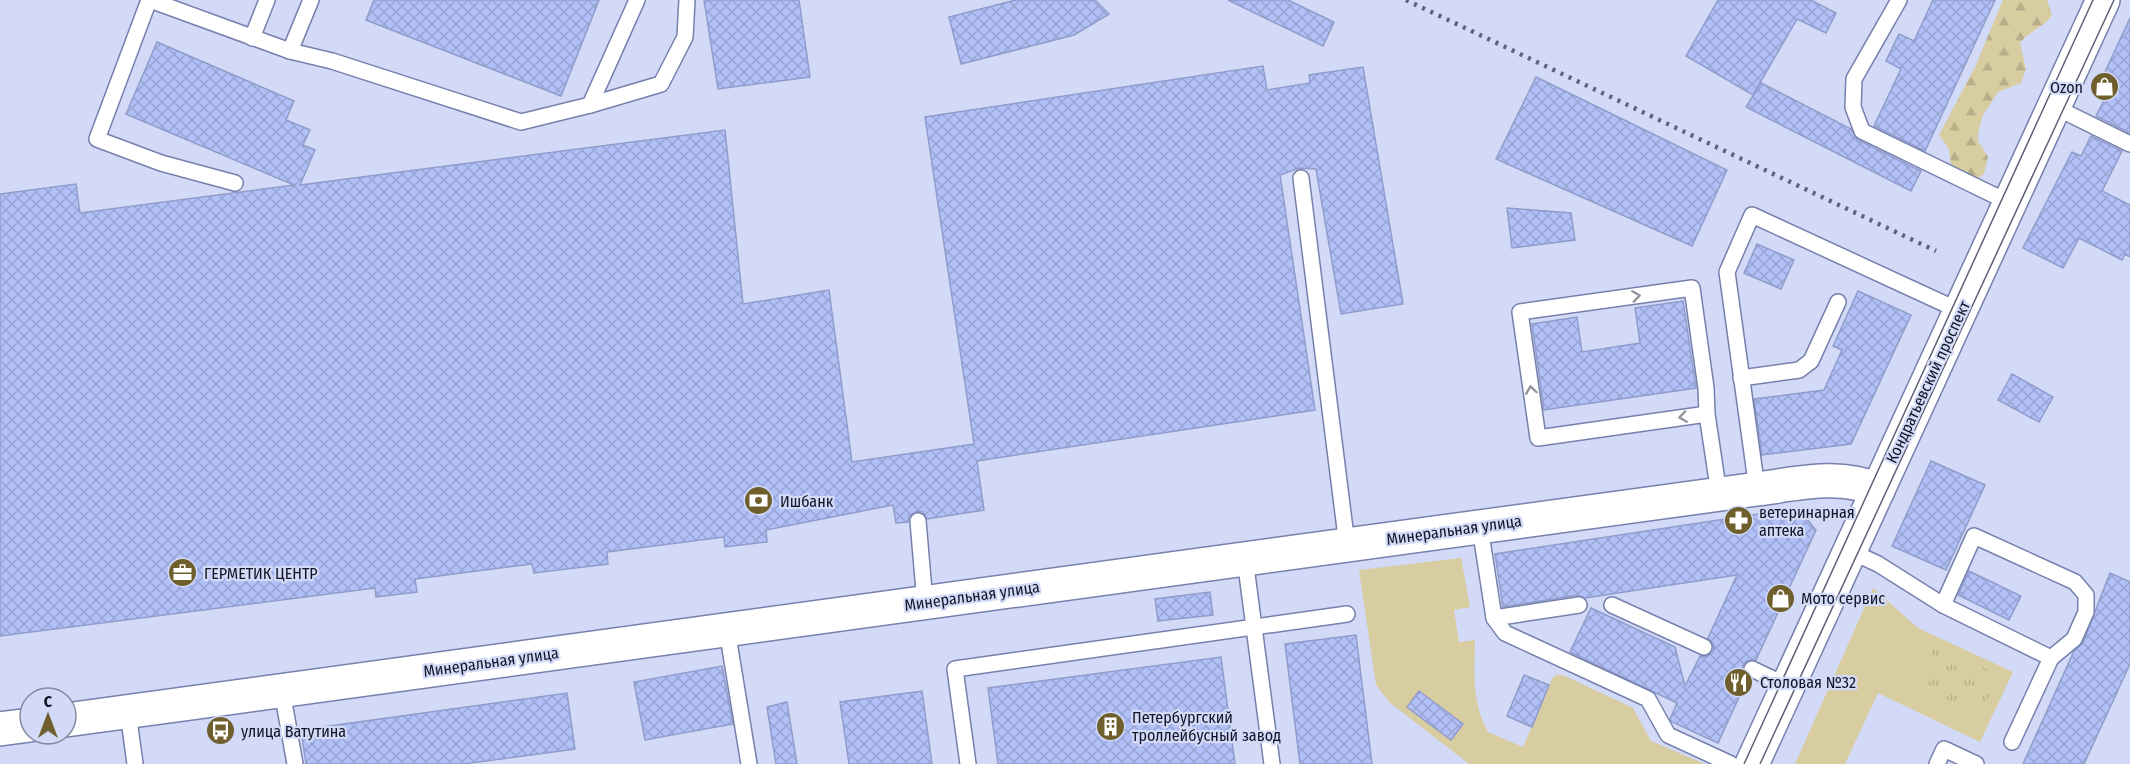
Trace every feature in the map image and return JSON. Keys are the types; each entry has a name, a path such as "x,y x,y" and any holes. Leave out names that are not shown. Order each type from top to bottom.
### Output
{"street":[{"name":"Кондратьевский проспект","path":"1752,764 2103,0"},
{"name":"Минеральная улица","path":"78,718 1757,489 1834,480 1855,482 1878,490"},
{"path":"0,729 18,727"}],"lane":[{"path":"235,183 161,163 97,139 150,0 290,51 332,62 521,122 661,84 685,37 687,0"},
{"path":"252,38 267,0"},
{"path":"290,51 311,0"},
{"path":"590,105 637,0"},
{"path":"1899,0 1854,79 1853,107 1862,131 2010,203"},
{"path":"2055,107 2130,144"},
{"path":"1302,178 1347,545"},
{"path":"1757,489 1727,272 1752,215 1960,311"},
{"path":"1707,414 1538,438 1520,312 1692,288 1719,494"},
{"path":"1741,378 1799,370 1811,361 1838,302"},
{"path":"918,521 925,603"},
{"path":"1480,527 1494,618 1505,633 1648,699 1668,735 1731,764"},
{"path":"1943,605 1974,536 2075,582 2085,595 2086,612 2076,640 2051,658 2012,742"},
{"path":"1850,551 1878,564 1943,605 2051,658"},
{"path":"1245,559 1272,764"},
{"path":"1494,618 1579,605"},
{"path":"1612,605 1704,647"},
{"path":"968,764 956,669 1347,614"},
{"path":"727,630 749,764"},
{"path":"1752,669 1788,686"},
{"path":"282,690 295,764"},
{"path":"128,712 135,764"},
{"path":"1937,764 1944,749 1976,764"}],"green space":[{"path":"2003,0 2047,0 2052,15 2020,43 2026,69 2021,83 1998,92 1983,115 1978,141 1988,157 1984,174 1977,179 1952,175 1949,149 1939,135 1975,67"},
{"path":"1461,558 1470,607 1454,610 1459,642 1475,640 1474,676 1477,699 1488,732 1523,747 1552,679 1556,675 1563,675 1633,708 1651,741 1705,764 1469,764 1389,702 1376,685 1359,570"},
{"path":"1873,588 1918,628 2013,672 1980,742 1878,693 1845,764 1795,764"},
{"path":"1935,645 1999,675 1980,714 1917,685"}],"building":[{"path":"374,0 599,0 561,96 366,20"},
{"path":"704,0 799,0 810,77 718,89"},
{"path":"1016,0 1095,0 1109,14 1074,35 961,64 949,17"},
{"path":"1228,0 1288,0 1334,22 1323,46"},
{"path":"1718,0 1811,0 1836,13 1826,33 1797,19 1753,95 1686,56"},
{"path":"1933,0 1995,0 1925,151 1874,126 1901,69 1886,61 1899,34 1914,41"},
{"path":"2130,18 2130,133 2096,116 2108,93 2097,89"},
{"path":"157,42 294,101 286,120 310,130 303,145 315,150 300,185 725,130 743,304 829,290 852,462 974,444 925,117 1263,66 1267,90 1310,83 1309,75 1363,67 1403,304 1341,314 1316,169 1299,168 1280,175 1315,410 977,461 984,510 927,519 923,512 917,511 909,516 908,522 896,523 893,505 766,530 767,542 725,547 724,537 607,552 608,564 534,573 532,564 415,579 417,592 376,597 375,588 0,636 0,194 76,184 80,213 294,185 126,114"},
{"path":"1536,77 1727,170 1692,246 1496,159"},
{"path":"1761,83 1851,129 1858,140 1921,171 1911,191 1746,107"},
{"path":"2091,136 2122,151 2102,191 2130,205 2130,257 2125,254 2122,260 2079,238 2063,268 2023,248 2072,152 2081,156"},
{"path":"1507,208 1571,213 1575,240 1512,248"},
{"path":"1757,244 1794,260 1781,289 1744,273"},
{"path":"1858,291 1911,315 1851,444 1762,455 1754,399 1824,390 1842,350 1833,346"},
{"path":"1683,301 1696,388 1544,410 1532,324 1577,317 1582,352 1640,343 1635,308"},
{"path":"2012,374 2053,397 2039,422 1998,400"},
{"path":"1931,461 1985,485 1946,570 1892,546"},
{"path":"1798,508 1816,530 1756,660 1747,661 1743,665 1744,674 1748,678 1718,743 1672,722 1670,719 1677,703 1570,652 1591,608 1675,647 1685,686 1700,656 1706,657 1713,652 1714,645 1708,638 1737,575 1585,598 1578,595 1503,607 1495,554"},
{"path":"1969,571 2021,596 2009,620 1958,595"},
{"path":"2110,573 2130,582 2130,664 2084,764 2023,764 2074,651 2083,643"},
{"path":"1210,592 1213,615 1158,621 1155,599"},
{"path":"1356,635 1372,764 1300,764 1285,644"},
{"name":"Петербургский троллейбусный завод","path":"1221,657 1235,764 998,764 988,688"},
{"path":"722,666 733,724 645,740 634,682"},
{"path":"1524,675 1549,685 1532,727 1507,716"},
{"path":"922,691 932,764 849,764 840,702"},
{"path":"1419,691 1463,724 1451,740 1407,707"},
{"path":"567,693 575,749 463,764 306,764 301,730"},
{"path":"787,702 797,764 776,764 767,707"}],"tram line":[{"path":"1744,764 2093,0"},
{"path":"1760,764 2114,0"}],"railway":[{"path":"1406,0 1936,251"}],"place":[{"name":"Ozon","path":"2104,87"},
{"name":"Ишбанк","path":"759,501"},
{"name":"ветеринарная аптека","path":"1738,521"},
{"name":"ГЕРМЕТИК ЦЕНТР","path":"183,573"},
{"name":"Мото сервис","path":"1780,598"},
{"name":"Столовая №32","path":"1739,682"},
{"name":"Петербургский троллейбусный завод","path":"1111,726"},
{"name":"улица Ватутина","path":"220,731"}]}
